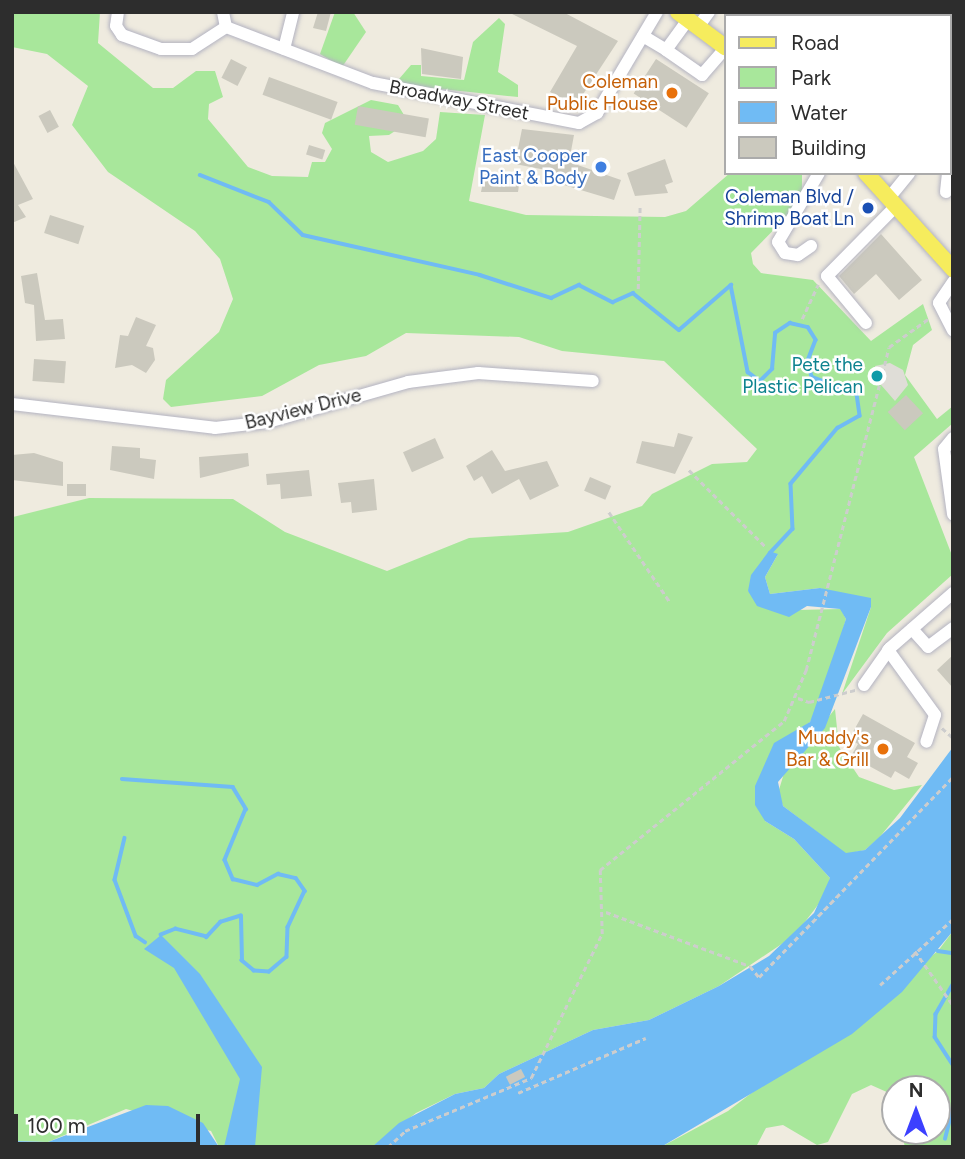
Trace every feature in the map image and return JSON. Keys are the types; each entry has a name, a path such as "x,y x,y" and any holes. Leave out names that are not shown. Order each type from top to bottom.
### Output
{"main road":[{"path":"688,20 724,47"},
{"path":"868,175 953,269"}],"street":[{"path":"118,12 122,35 161,49 192,49 226,27 223,12"},
{"path":"284,49 293,12"},
{"name":"Broadway Street","path":"226,27 373,83 579,123 597,113 657,12"},
{"path":"666,50 688,20 709,12"},
{"path":"643,36 702,75 724,49"},
{"path":"811,246 797,255 785,253 778,242 819,175"},
{"path":"866,323 827,276 893,202 908,175"},
{"path":"946,192 948,175"},
{"path":"953,282 939,303 953,331"},
{"name":"Bayview Drive","path":"12,404 215,428 268,422 408,382 478,373 593,381"},
{"path":"953,438 944,449 953,514"},
{"path":"864,685 888,650 953,593"},
{"path":"912,629 928,647 953,628"},
{"path":"888,650 935,715 926,742"}],"path":[{"path":"638,289 640,204"},
{"path":"802,319 818,285"},
{"path":"388,1147 405,1131 531,1078 602,934 606,912 600,870 775,729 798,698 884,387 889,347 928,318"},
{"path":"689,470 767,548"},
{"path":"609,512 670,602"},
{"path":"798,698 845,696"},
{"path":"946,731 953,738"},
{"path":"606,912 621,920 750,966 759,978 953,777"},
{"path":"880,985 953,919"},
{"path":"915,951 953,1005"},
{"path":"518,1093 646,1038"},
{"path":"531,1078 534,1087"}],"green space":[{"path":"12,12 100,12 98,43 153,88 173,88 196,71 215,71 223,97 209,104 208,119 248,167 272,176 308,177 312,162 325,162 332,149 322,133 325,123 371,100 398,105 404,115 401,127 389,135 369,136 371,152 388,162 423,151 436,139 440,112 485,115 469,201 526,215 665,217 686,211 728,175 802,175 802,201 751,253 753,264 761,273 813,280 871,341 923,304 932,330 913,345 905,375 937,419 953,406 953,423 914,457 953,558 953,574 887,633 842,694 871,607 820,588 770,594 765,577 778,554 748,591 797,610 841,609 846,619 823,698 810,722 783,743 765,821 794,839 830,878 827,893 795,935 719,986 649,1020 593,1030 499,1074 484,1088 455,1094 416,1113 372,1147 219,1147 211,1131 126,1109 48,1142 12,1141 13,517 89,498 233,499 285,532 387,571 469,538 568,532 642,506 652,494 712,464 747,462 757,449 664,361 562,351 519,337 406,333 366,356 319,365 262,396 171,407 163,399 166,380 219,332 233,299 220,259 195,231 108,172 72,125 88,86 47,54 12,47"},
{"path":"335,12 353,12 366,32 342,67 320,54"},
{"path":"499,18 505,24 498,72 518,85 518,97 403,85 399,79 411,65 421,65 421,76 464,80 473,42"},
{"path":"835,709 839,747 859,777 894,790 922,785 879,838 865,850 846,854 783,806 778,793 785,770"},
{"path":"953,931 953,1147 904,1145 951,1145 951,1075 881,1075 881,1089 871,1085 852,1094 828,1142 817,1145 783,1125 766,1128 756,1147 661,1147 728,1111 938,951"}],"shaded area":[{"path":"890,363 903,370 908,385 895,401 875,378 875,366"}],"water":[{"path":"769,551 778,554 765,577 770,594 820,588 871,598 871,607 825,728 778,782 783,806 846,853 865,850 900,818 953,747 953,931 902,992 852,1034 661,1147 372,1147 399,1123 455,1094 484,1088 499,1074 593,1030 649,1020 719,986 769,956 814,913 830,878 794,839 765,821 755,805 755,786 774,743 810,722 846,619 840,609 807,606 789,617 757,606 748,591 751,575"},
{"path":"161,935 200,974 262,1067 255,1147 224,1147 240,1079 174,968 144,949"},
{"path":"146,1105 168,1106 203,1123 219,1147 12,1147 12,1141 48,1142"}],"building":[{"path":"318,12 331,12 326,31 313,28"},
{"path":"508,12 563,12 618,41 576,105 550,92 577,46"},
{"path":"421,48 463,57 461,79 422,74"},
{"path":"231,59 247,67 238,86 221,78"},
{"name":"Coleman Public House","path":"656,59 709,93 687,128 634,93"},
{"path":"269,77 338,102 331,120 263,95"},
{"path":"358,106 429,119 426,137 355,125"},
{"path":"50,110 59,127 47,133 39,116"},
{"path":"522,129 574,135 569,162 621,180 614,200 544,179 546,170 515,164"},
{"path":"309,145 325,150 322,160 306,155"},
{"path":"665,159 673,182 665,185 668,193 635,196 627,173"},
{"path":"12,160 33,199 18,205 26,217 12,223"},
{"path":"485,172 520,178 518,192 481,192"},
{"path":"50,215 84,226 78,244 44,233"},
{"path":"881,234 922,280 899,300 876,274 854,294 839,276"},
{"path":"37,273 45,320 63,319 65,339 36,341 34,305 25,303 21,276"},
{"path":"136,317 156,325 146,346 153,348 155,360 146,373 132,365 115,368 120,335 128,336"},
{"path":"34,359 66,361 64,383 32,381"},
{"path":"906,395 923,413 905,430 888,412"},
{"path":"678,433 693,437 675,474 636,463 642,441 674,447"},
{"path":"435,438 444,458 412,472 403,452"},
{"path":"112,446 140,448 140,458 156,460 154,479 110,470"},
{"path":"492,450 505,471 547,461 559,486 530,500 519,479 492,494 482,476 474,481 466,466"},
{"path":"34,453 63,462 63,486 12,480 12,455"},
{"path":"248,453 249,466 200,478 199,457"},
{"path":"309,470 312,496 281,499 280,484 267,485 266,474"},
{"path":"590,477 611,486 605,500 584,491"},
{"path":"374,479 377,510 352,513 351,502 341,503 338,483"},
{"path":"67,484 86,484 86,496 67,496"},
{"path":"953,655 953,688 937,670"},
{"path":"863,714 915,743 907,757 918,763 909,779 895,771 891,778 851,756 858,744 849,739"},
{"path":"521,1069 525,1077 510,1085 506,1077"}],"waterway":[{"path":"200,175 269,202 303,235 480,275 551,298 579,285 613,302 633,293 679,330 731,285 748,372 760,381 772,369 775,333 790,323 808,327 816,340 808,361 812,377 857,394 860,416 838,428 791,484 793,529 771,553"},
{"path":"122,779 233,787 246,809 225,860 233,879 257,885 278,874 296,878 305,891 288,927 287,957 269,972 254,971 242,961 241,916 221,922 207,937 176,929 161,935"},
{"path":"125,838 115,880 136,936 145,942"},
{"path":"938,951 953,953"},
{"path":"953,985 936,1014 935,1037 953,1065"},
{"path":"951,1116 953,1108"}],"place":[{"name":"Coleman Public House","path":"672,93"},
{"name":"East Cooper Paint & Body","path":"601,167"},
{"name":"Coleman Blvd / Shrimp Boat Ln","path":"868,208"},
{"name":"Pete the Plastic Pelican","path":"877,376"},
{"name":"Muddy's Bar & Grill","path":"883,749"}]}
